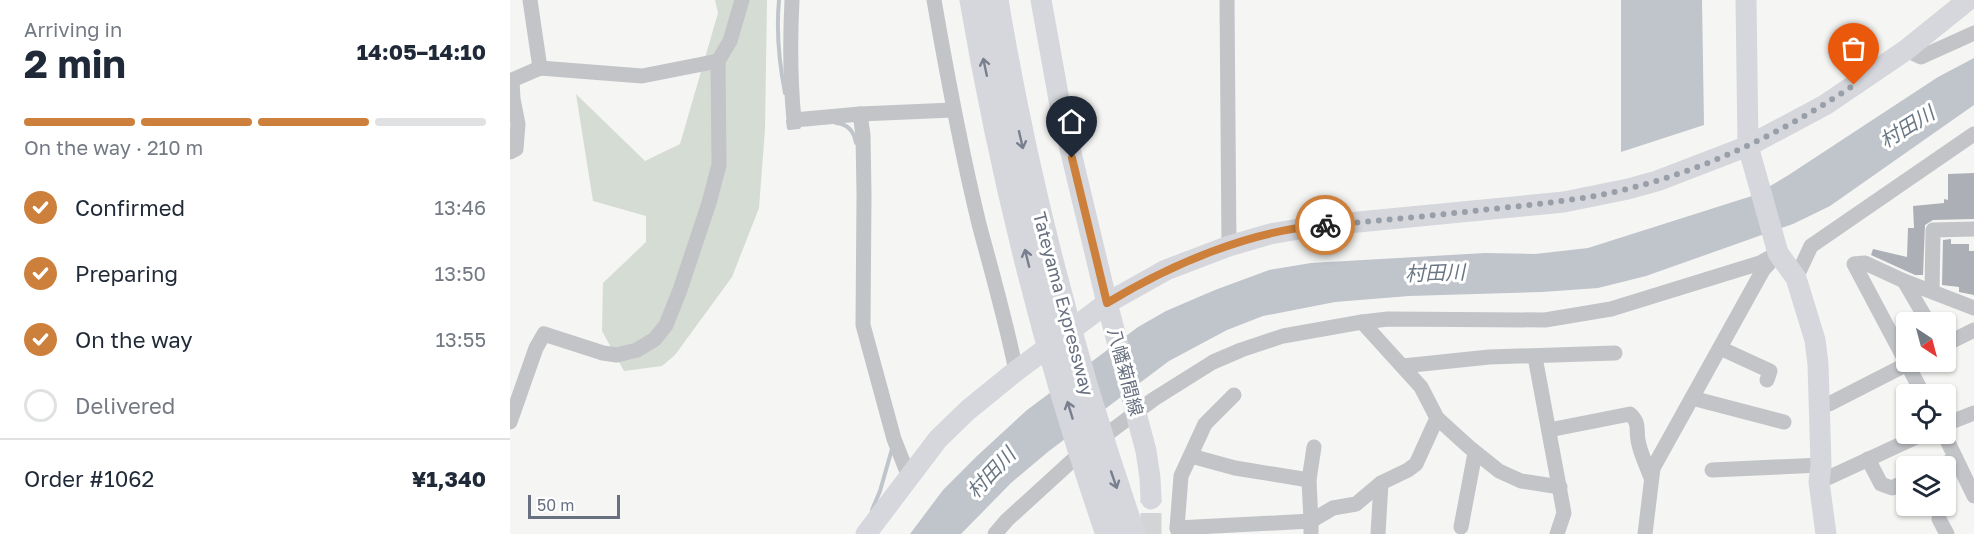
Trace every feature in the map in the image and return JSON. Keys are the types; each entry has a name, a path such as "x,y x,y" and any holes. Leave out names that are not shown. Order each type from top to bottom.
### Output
{"highway":[{"name":"Tateyama Expressway","path":"973,0 999,134 1052,309 1108,463 1119,528"},
{"name":"Tateyama Expressway","path":"995,0 1052,309"}],"street":[{"path":"530,0 540,68"},
{"path":"510,422 536,348 544,334 603,353 617,355 637,350 655,339 666,325 684,279 719,165 718,60 730,41 742,0"},
{"path":"792,0 790,81 794,120 860,114 953,110"},
{"path":"934,0 953,110 979,225 1007,325 1016,371"},
{"name":"八幡菊間線","path":"1041,0 1061,111 1107,303 1146,451 1151,499"},
{"path":"1227,0 1229,246"},
{"path":"1746,0 1748,146 1778,253 1796,278 1815,340 1818,364 1820,473 1826,534"},
{"path":"866,534 939,439 968,410 1107,303 1166,270 1229,246 1270,234 1317,225 1564,202 1657,181 1748,146 1825,105 1906,50 1968,0"},
{"path":"1906,50 1921,57 1974,33"},
{"path":"510,152 516,149 518,124 512,80 540,68 642,76 718,60"},
{"path":"860,114 863,135 864,195 863,324 894,440 909,477"},
{"path":"1796,278 1811,246 1974,134"},
{"path":"1932,291 1933,230 1974,229"},
{"path":"995,534 1007,520 1076,458 1186,377 1241,350 1283,336 1388,319 1545,320 1611,309 1760,263 1778,253"},
{"path":"1645,534 1653,468 1763,270 1778,253"},
{"path":"1896,341 1854,264 1865,263 1974,308"},
{"path":"1904,281 1922,312"},
{"path":"1362,322 1421,387 1437,417 1475,453 1499,471 1521,481 1560,487"},
{"path":"1956,339 1974,330"},
{"path":"1720,348 1770,371 1767,380"},
{"path":"1403,366 1489,357 1615,353"},
{"path":"1535,357 1564,513 1557,534"},
{"path":"1819,404 1829,404 1896,369"},
{"path":"1234,395 1205,424 1181,476 1178,531 1311,527 1333,508 1356,504 1381,483 1416,464 1437,417"},
{"path":"1692,398 1784,422"},
{"path":"1956,420 1974,413"},
{"path":"1549,430 1630,414 1636,420 1639,428 1638,440 1651,478"},
{"path":"1712,470 1820,473 1868,459 1901,444"},
{"path":"1311,527 1309,480 1314,447"},
{"path":"1461,527 1475,453"},
{"path":"1191,456 1235,468 1309,480"},
{"path":"1868,459 1881,484 1892,488 1896,486"},
{"path":"1956,459 1974,496"},
{"path":"1378,534 1381,483"},
{"path":"1940,519 1947,534"}],"shaded area":[{"path":"715,0 767,0 765,129 759,208 732,277 675,355 662,366 624,371 602,331 603,283 646,242 646,216 593,201 576,94 645,161 680,144 718,13"}],"water":[{"path":"1621,0 1702,0 1704,125 1621,152"},
{"name":"村田川","path":"1974,58 1974,105 1830,206 1793,224 1646,276 1598,288 1409,296 1335,302 1263,316 1227,330 1169,361 1049,451 1011,483 961,534 910,534 943,490 1027,410 1138,327 1166,311 1269,270 1311,263 1485,253 1535,254 1588,248 1755,195 1938,77"}],"building":[{"path":"1974,173 1974,219 1933,220 1925,225 1923,275 1915,275 1871,255 1873,249 1907,257 1908,228 1914,228 1913,206 1944,203 1944,199 1948,200 1948,174"},
{"path":"1951,239 1951,244 1969,244 1969,251 1974,251 1974,295 1959,292 1959,287 1942,285 1943,240"}],"waterway":[{"path":"779,0 779,47 785,93"},
{"path":"788,121 789,128 799,127"},
{"path":"836,123 850,129 856,143"},
{"path":"872,510 892,449"}],"tunnel":[{"path":"1151,499 1151,534"}],"way so far":[{"path":"1325,225 1564,202 1628,189 1657,181 1748,146 1825,105 1854,85"}],"route":[{"path":"1072,158 1107,303 1150,278 1196,257 1270,234 1325,225"}]}
